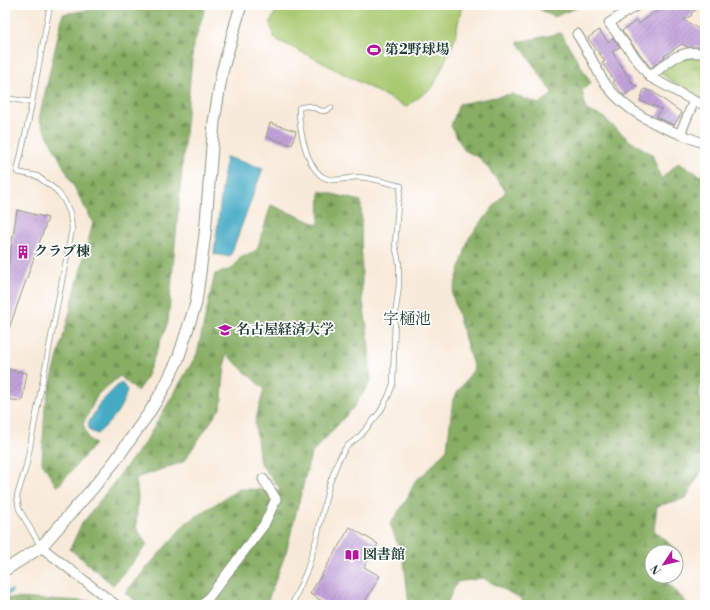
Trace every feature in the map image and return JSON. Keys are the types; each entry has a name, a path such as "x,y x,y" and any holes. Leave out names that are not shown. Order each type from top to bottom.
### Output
{"street":[{"path":"5,570 41,547 93,488 149,413 164,388 178,359 196,303 205,234 214,122 222,72 241,5"},
{"path":"638,5 609,24 650,77 694,101 705,105"},
{"path":"577,34 586,47 602,78 622,104 664,129 705,144"},
{"path":"650,77 667,62 685,53 705,54"},
{"path":"680,134 694,101"},
{"path":"203,605 264,525 276,499 263,479"},
{"path":"41,547 116,605"}],"lane":[{"path":"41,547 18,509 17,496 26,467 72,229 70,213 64,200 56,190 37,176 16,172 29,118 50,5"},
{"path":"5,98 31,102"},
{"path":"292,605 307,570 317,537 329,485 338,461 346,447 360,436 380,412 393,384 395,317 399,285 399,263 395,245 401,186 358,177 342,180 327,179 316,172 308,158 303,142 299,108 308,106 320,111 327,111 331,108"}],"green space":[{"path":"124,5 206,5 193,47 168,322 145,380 137,391 120,376 98,394 83,424 88,438 95,444 57,487 42,462 45,406 93,223 39,119 63,14"},
{"name":"第2野球場","path":"279,5 462,5 454,42 433,87 406,107 275,39 270,23"},
{"path":"532,5 583,5 554,17"},
{"path":"561,33 591,83 582,90 586,110 603,117 630,141 652,154 661,179 678,163 705,178 705,373 699,395 705,405 705,470 702,470 686,498 657,506 654,530 670,544 644,544 644,584 669,584 689,605 525,605 520,598 483,578 457,582 446,605 409,605 404,561 390,524 406,501 415,481 425,473 447,449 453,399 474,369 452,294 469,238 506,191 480,158 464,150 451,126 459,104 512,94 539,104 553,94 518,42"},
{"path":"688,57 705,58 705,100 681,88 660,73 673,64"},
{"path":"320,191 361,201 362,296 368,335 371,381 353,408 311,454 286,552 266,605 141,605 125,593 186,523 239,489 281,490 260,463 255,423 264,389 226,354 221,407 183,462 136,478 138,497 136,527 147,545 113,585 70,549 81,525 146,441 197,354 215,274 232,269 241,257 257,250 271,205 319,225"},
{"path":"5,598 90,601 90,605 5,605"}],"water":[{"path":"226,157 263,168 230,257 214,254"},
{"path":"121,382 127,390 123,403 112,420 97,434 90,431 88,424 100,403"}],"building":[{"path":"664,5 703,5 684,20 705,33 705,41 701,47 687,47 682,44 664,56 665,57 651,68 622,31 637,20 639,24"},
{"path":"599,30 608,42 613,38 620,47 612,52 632,82 630,83 637,86 624,96 613,82 615,81 602,63 605,61 588,38"},
{"path":"644,89 653,92 682,113 674,125 656,117 662,109 640,101"},
{"path":"270,123 296,131 292,145 266,137"},
{"name":"クラブ棟","path":"17,210 48,218 6,337 5,287"},
{"path":"5,369 27,373 22,401 5,399"},
{"name":"図書館","path":"350,527 378,544 364,567 380,576 363,605 329,605 310,594"}],"waterway":[{"path":"5,595 11,591"}],"place":[{"name":"第2野球場","path":"374,50"},
{"name":"クラブ棟","path":"23,252"},
{"name":"名古屋経済大学","path":"225,330"},
{"name":"図書館","path":"352,555"}],"district":[{"name":"字樋池","path":"407,319"}]}
